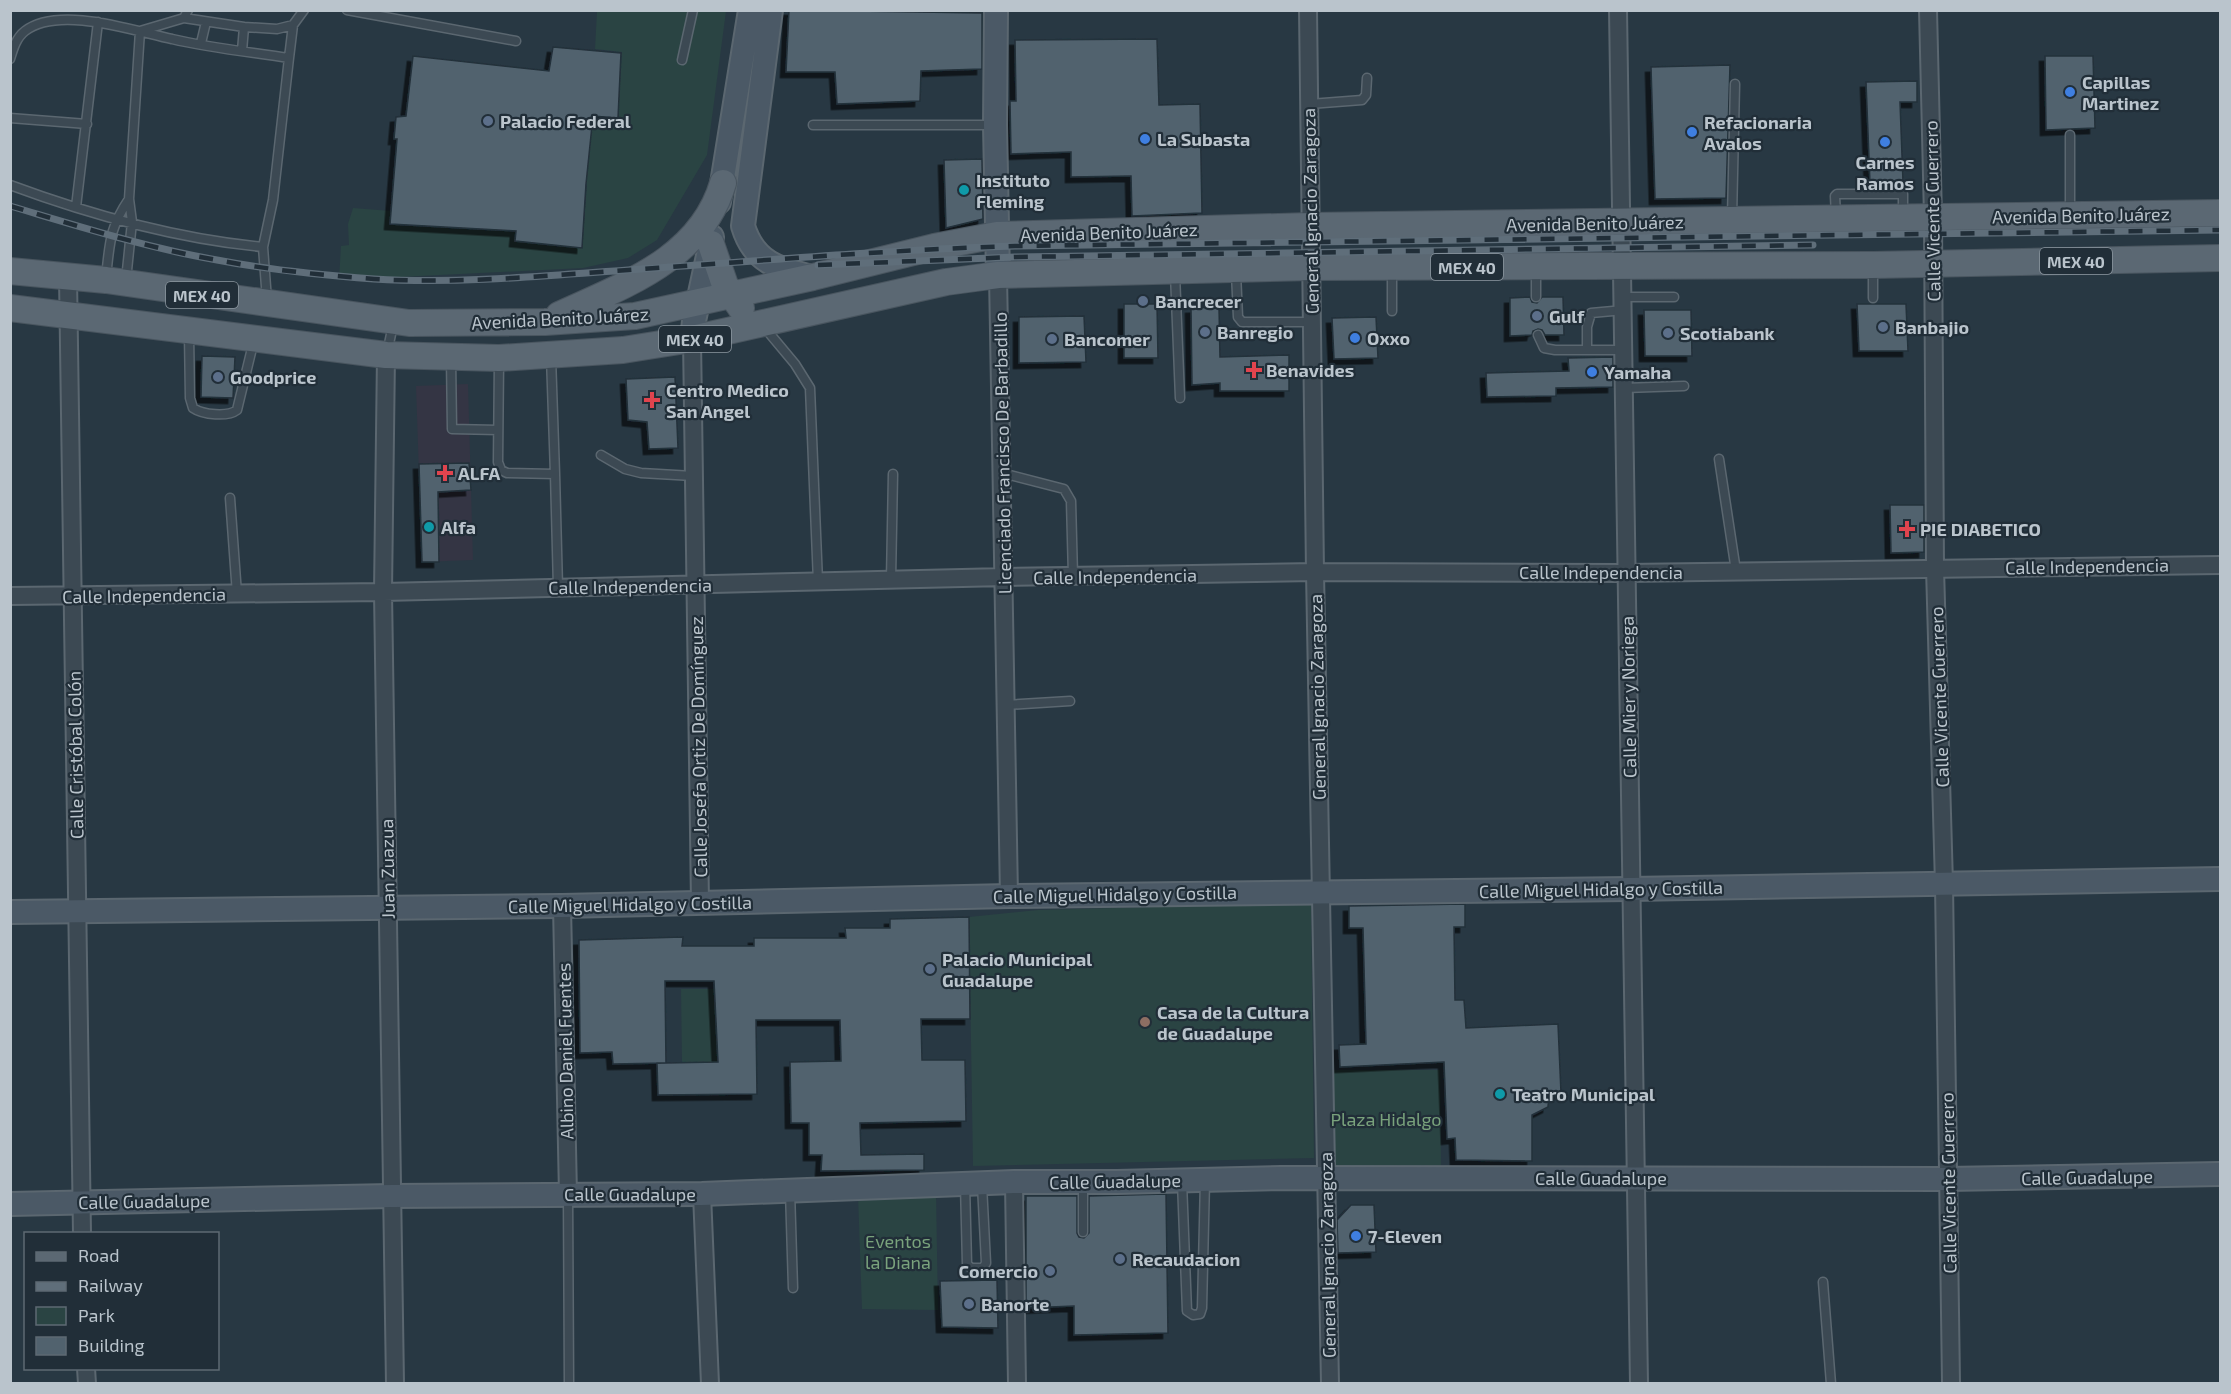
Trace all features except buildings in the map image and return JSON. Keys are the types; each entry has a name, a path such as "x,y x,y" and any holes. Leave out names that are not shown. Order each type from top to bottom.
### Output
{"main road":[{"path":"545,322 605,294 672,257 695,235 705,221 718,201 723,183"},
{"name":"Avenida Benito Juárez","path":"10,271 116,282 394,321 435,324 545,322 635,316 813,278 934,246 997,235 1311,226 2220,213"},
{"path":"711,244 730,295 749,316 762,323"},
{"name":"Avenida Benito Juárez","path":"10,308 386,355 499,358 623,350 692,339 946,282 998,275 1311,267 1873,265 2220,258"}],"street":[{"path":"692,339 697,304 723,183 750,10"},
{"path":"771,10 743,226 752,249 762,258 781,268 813,278"},
{"name":"Licenciado Francisco De Barbadillo","path":"996,10 995,125 1009,896"},
{"name":"General Ignacio Zaragoza","path":"1308,10 1315,572 1330,1383"},
{"name":"Calle Mier y Noriega","path":"1618,10 1624,304 1634,1179 1639,1383"},
{"name":"Calle Vicente Guerrero","path":"1928,10 1933,217 1935,568 1944,884 1951,1383"},
{"name":"Calle Cristóbal Colón","path":"68,277 82,1232"},
{"name":"Calle Josefa Ortiz De Domínguez","path":"692,339 700,903"},
{"name":"Juan Zuazua","path":"386,355 384,592 395,1383"},
{"name":"Calle Independencia","path":"10,596 384,592 1315,572 1627,573 2220,565"},
{"name":"Calle Miguel Hidalgo y Costilla","path":"10,912 562,906 1009,896 2220,879"},
{"name":"Albino Daniel Fuentes","path":"562,906 568,1195"},
{"name":"Calle Guadalupe","path":"10,1204 391,1196 702,1194 1014,1182 1205,1179 1947,1179 2220,1174"},
{"path":"1014,1182 1017,1383"},
{"path":"702,1194 710,1383"}],"lane":[{"path":"267,304 263,246 273,200 293,25 304,10"},
{"path":"347,10 516,41"},
{"path":"682,60 693,10"},
{"path":"140,31 186,14 206,22 244,27 277,28 293,25"},
{"path":"10,59 17,40 24,32 34,26 58,21 98,22 171,39 289,58"},
{"path":"76,207 98,22"},
{"path":"201,44 206,22"},
{"path":"242,51 244,27"},
{"path":"116,282 132,222 129,200 140,31"},
{"path":"1310,104 1362,100 1366,95 1367,78"},
{"path":"1732,221 1735,84"},
{"path":"10,118 87,124"},
{"path":"813,125 995,125"},
{"path":"2070,135 2070,215"},
{"path":"10,185 76,207 132,222 221,243 263,246"},
{"path":"116,282 111,232 116,218 129,200"},
{"path":"1873,265 1873,298"},
{"path":"1536,267 1536,297"},
{"path":"1392,268 1392,310"},
{"path":"1236,269 1238,317 1242,322 1311,322"},
{"path":"1175,270 1180,398"},
{"path":"1587,350 1587,327 1591,313 1624,304 1674,297"},
{"path":"386,355 394,321"},
{"path":"762,323 795,364 810,388 818,582"},
{"path":"189,330 190,398 193,408 202,412 230,414 237,410 254,338"},
{"path":"1538,335 1544,348 1555,350 1624,350"},
{"path":"551,356 558,588"},
{"path":"452,358 452,429 498,430"},
{"path":"499,358 498,462 501,470 514,475 555,474"},
{"path":"1624,388 1684,386"},
{"path":"601,455 625,469 641,473 693,476"},
{"path":"1719,459 1736,571"},
{"path":"1002,473 1064,489 1071,501 1073,576"},
{"path":"891,580 893,474"},
{"path":"230,498 237,594"},
{"path":"1006,705 1071,701"},
{"path":"1182,1180 1187,1311 1193,1315 1200,1314 1202,1308 1205,1179"},
{"path":"1083,1182 1083,1232"},
{"path":"973,1184 986,1263 981,1268 967,1266 973,1184"},
{"path":"790,1191 793,1288"},
{"path":"568,1195 569,1383"},
{"path":"1823,1282 1831,1383"}],"shaded area":[{"name":"ALFA","path":"468,384 473,560 422,562 416,386"}],"green space":[{"path":"582,11 726,11 707,155 657,240 628,258 583,268 339,280 341,246 349,245 348,224 353,208 391,211 389,225 516,231 514,241 582,248 587,185 563,181 593,116 618,117 622,52 595,49 597,12"},
{"path":"1311,903 1314,1158 973,1166 969,917 1038,910"},
{"path":"681,989 714,989 718,1062 682,1062"},
{"name":"Plaza Hidalgo","path":"1332,1070 1440,1070 1441,1166 1333,1168"},
{"name":"Eventos la Diana","path":"936,1193 938,1310 862,1309 858,1195"}],"railway":[{"path":"10,206 139,243 256,267 374,279 437,281 501,279 870,253 1015,246 2220,230"},
{"path":"818,265 1015,257 1813,245"}],"place":[{"name":"Capillas Martinez","path":"2070,92"},
{"name":"Palacio Federal","path":"488,121"},
{"name":"Refacionaria Avalos","path":"1692,132"},
{"name":"La Subasta","path":"1145,139"},
{"name":"Carnes Ramos","path":"1885,142"},
{"name":"Instituto Fleming","path":"964,190"},
{"name":"Bancrecer","path":"1143,301"},
{"name":"Gulf","path":"1537,316"},
{"name":"Banbajio","path":"1883,327"},
{"name":"Banregio","path":"1205,332"},
{"name":"Scotiabank","path":"1668,333"},
{"name":"Oxxo","path":"1355,338"},
{"name":"Bancomer","path":"1052,339"},
{"name":"Benavides","path":"1254,370"},
{"name":"Yamaha","path":"1592,372"},
{"name":"Goodprice","path":"218,377"},
{"name":"Centro Medico San Angel","path":"652,400"},
{"name":"ALFA","path":"445,473"},
{"name":"Alfa","path":"429,527"},
{"name":"PIE DIABETICO","path":"1907,529"},
{"name":"Palacio Municipal Guadalupe","path":"930,969"},
{"name":"Casa de la Cultura de Guadalupe","path":"1145,1022"},
{"name":"Teatro Municipal","path":"1500,1094"},
{"name":"7-Eleven","path":"1356,1236"},
{"name":"Recaudacion","path":"1120,1259"},
{"name":"Comercio","path":"1050,1271"},
{"name":"Banorte","path":"969,1304"}]}
